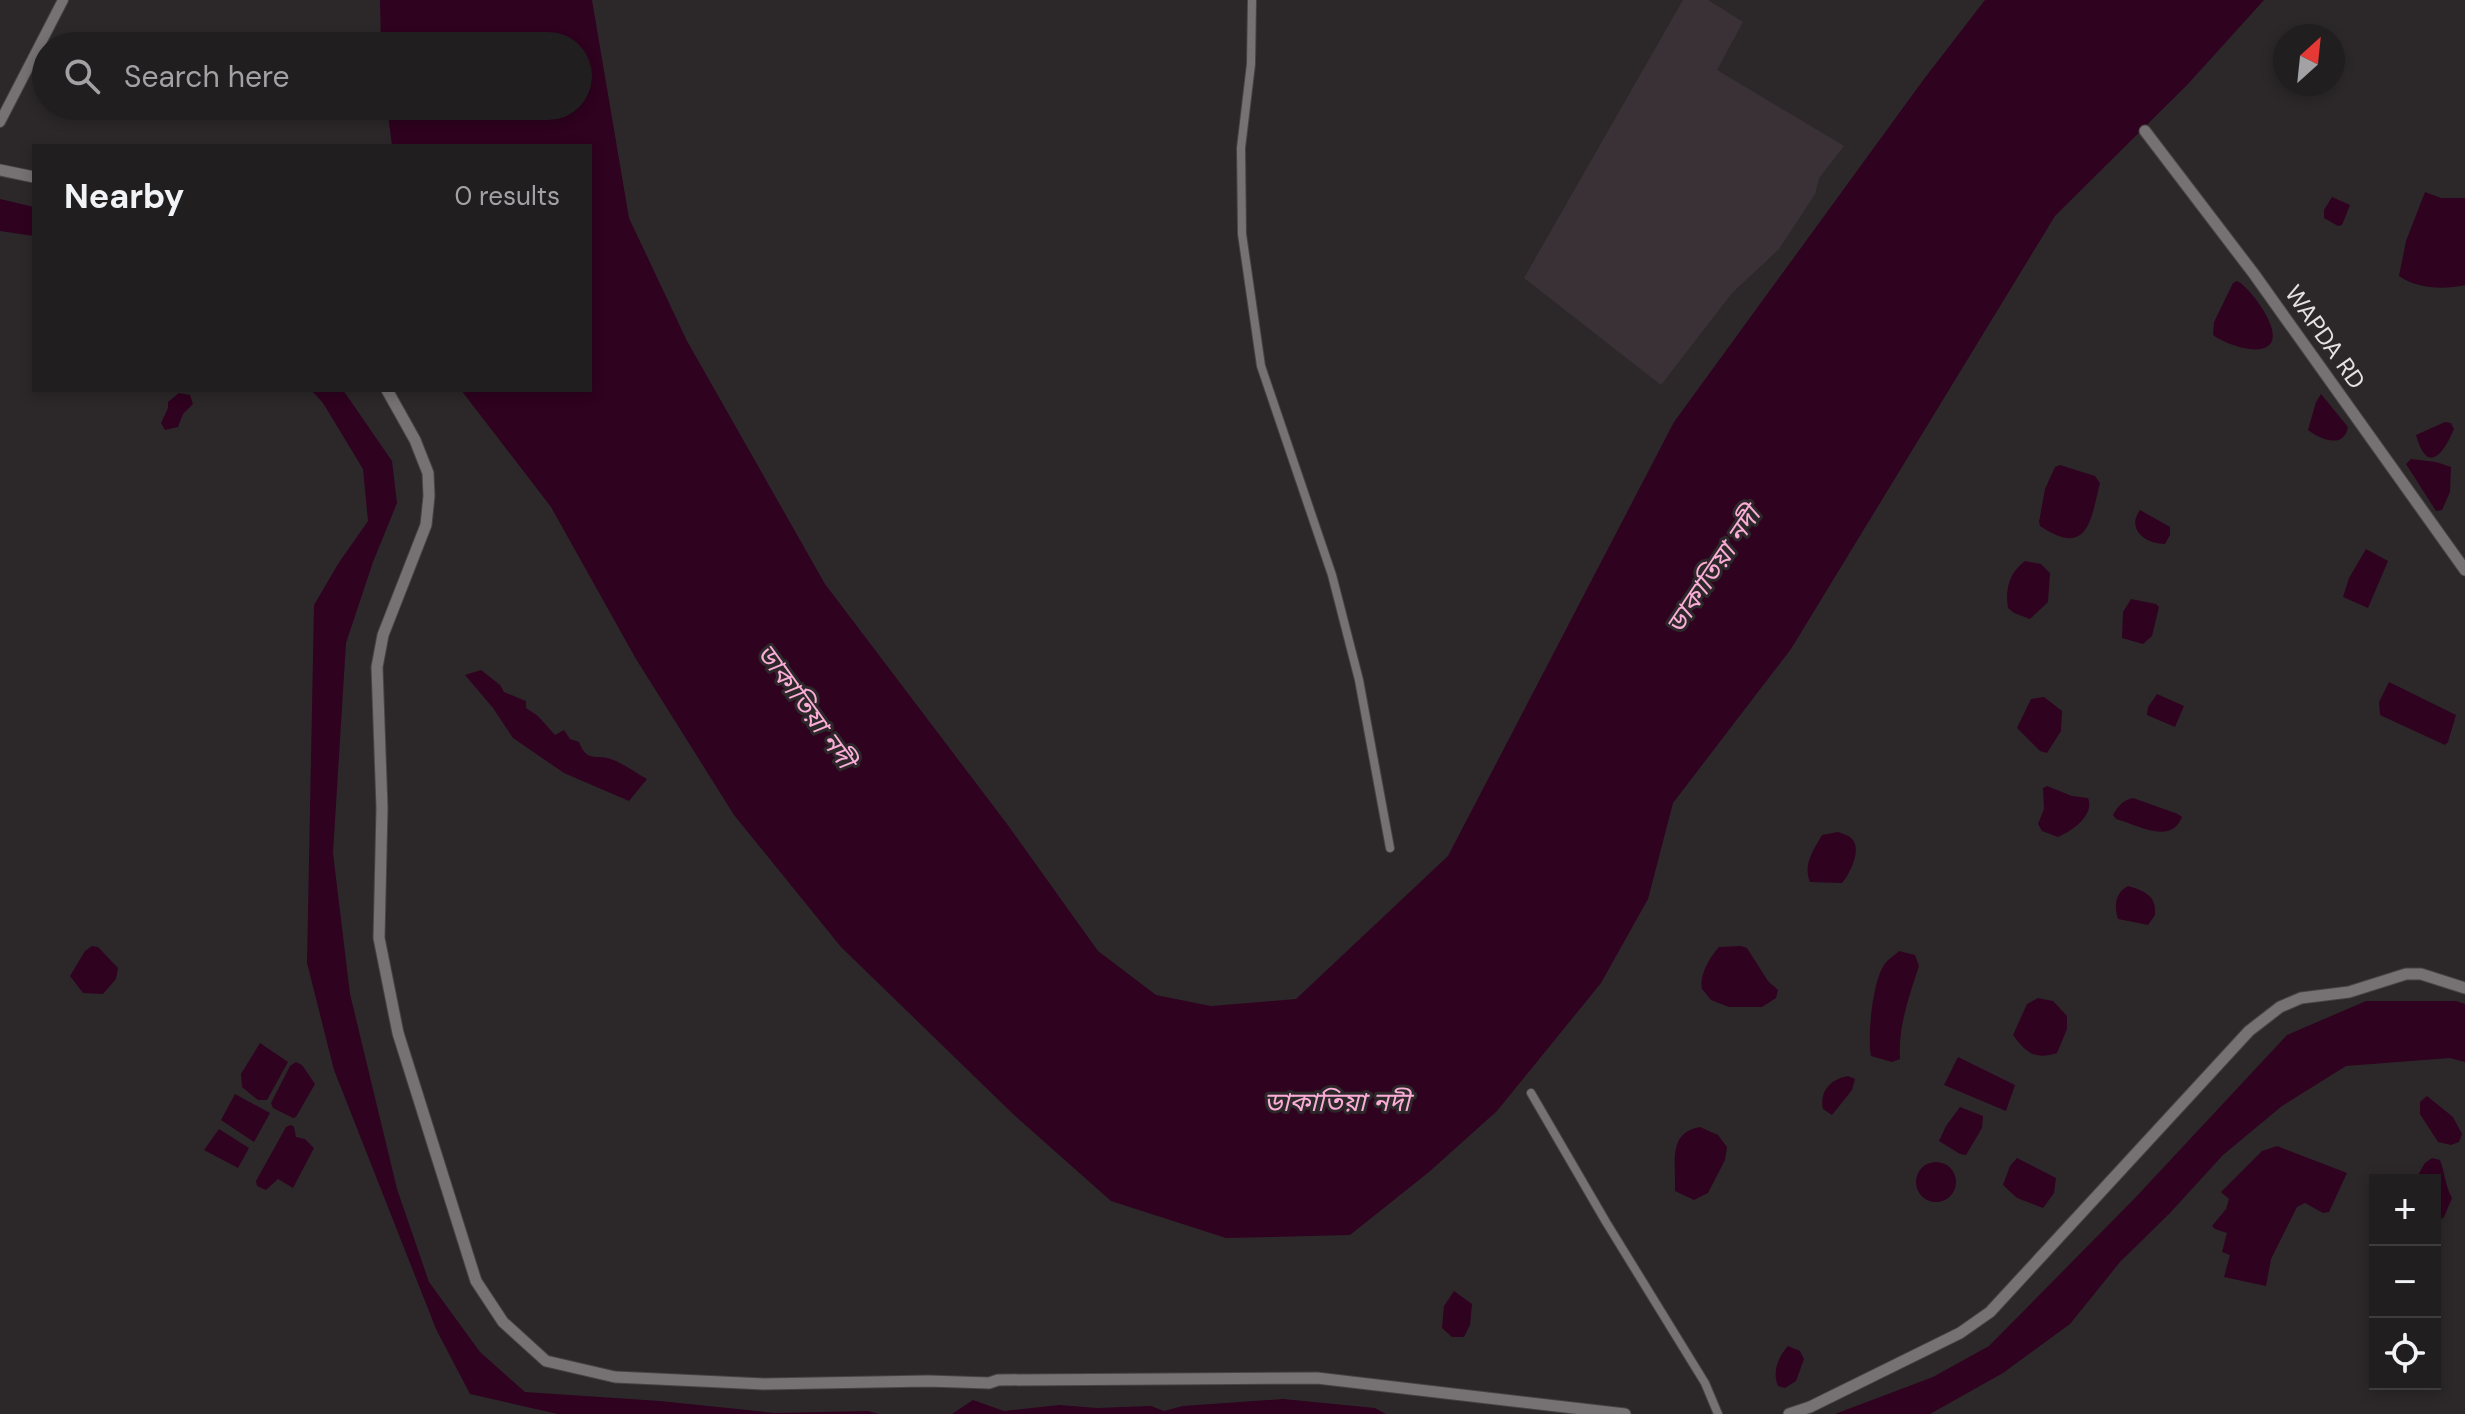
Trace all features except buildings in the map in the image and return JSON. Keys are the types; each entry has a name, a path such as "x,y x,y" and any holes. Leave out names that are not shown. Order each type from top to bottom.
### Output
{"main road":[{"name":"WAPDA RD","path":"2145,131 2254,274 2465,570"},
{"path":"0,170 32,177"},
{"path":"388,392 415,440 428,473 429,496 426,525 383,635 377,667 382,808 379,938 398,1033 476,1281 503,1322 546,1361 615,1377 764,1384 1317,1378 1625,1414"},
{"path":"1789,1414 1810,1407 1960,1333 1990,1312 2249,1031 2280,1007 2301,998 2349,992 2406,974 2421,974 2465,988"}],"street":[{"path":"46,32 63,0"},
{"path":"1252,0 1251,64 1241,148 1242,234 1261,366 1332,575 1359,680 1390,848"},
{"path":"0,122 32,60"},
{"path":"1531,1093 1705,1383 1718,1414"}],"shaded area":[{"path":"1683,0 1708,0 1743,22 1717,70 1844,146 1819,178 1815,194 1779,249 1732,293 1661,385 1524,278"}],"water":[{"name":"ডাকাতিয়া নদী","path":"380,0 592,0 629,218 687,341 825,584 1007,824 1098,951 1156,995 1211,1006 1296,999 1448,856 1674,422 1985,0 2264,0 2188,84 2055,216 1791,649 1673,803 1648,899 1601,983 1497,1111 1429,1172 1350,1235 1226,1238 1111,1201 1013,1114 841,947 734,815 636,659 551,507 463,392 592,392 592,144 392,144 389,120 592,120 592,32 381,32"},
{"path":"2425,192 2441,198 2465,198 2465,285 2431,287 2414,284 2399,276 2406,241"},
{"path":"2332,197 2350,205 2342,225 2324,218 2324,210"},
{"path":"0,199 32,207 32,236 0,231"},
{"path":"2237,281 2256,300 2272,328 2273,337 2266,347 2242,348 2213,335 2214,322 2233,283"},
{"path":"313,392 344,392 392,461 397,503 346,643 333,853 350,994 397,1189 429,1282 480,1352 525,1392 775,1413 868,1411 879,1414 558,1414 470,1394 436,1329 334,1070 307,963 314,605 368,521 363,469 323,403"},
{"path":"179,393 190,395 193,404 183,414 178,427 165,430 161,423 168,402"},
{"path":"2321,394 2348,427 2342,438 2325,439 2308,430"},
{"path":"2445,422 2451,423 2454,429 2445,447 2430,458 2420,447 2416,435"},
{"path":"2411,459 2451,467 2450,492 2442,510 2436,511 2406,464"},
{"path":"2060,465 2095,476 2100,483 2085,530 2069,538 2056,535 2040,526 2039,522 2045,489 2055,467"},
{"path":"2140,510 2170,527 2165,544 2145,538 2136,529 2136,517"},
{"path":"2366,549 2388,561 2368,608 2343,597 2349,578"},
{"path":"2025,561 2041,564 2050,573 2048,602 2030,619 2014,613 2008,608 2007,601 2012,576"},
{"path":"2131,599 2159,607 2152,636 2143,644 2122,638 2123,612"},
{"path":"481,670 504,692 526,701 526,708 555,735 564,730 570,739 579,742 585,753 611,759 647,779 629,801 564,773 513,738 465,675"},
{"path":"2389,682 2456,715 2445,745 2380,715 2379,702"},
{"path":"2157,694 2184,706 2175,727 2147,715 2148,707"},
{"path":"2044,697 2062,711 2061,731 2047,753 2040,751 2017,728 2031,699"},
{"path":"2047,786 2072,796 2088,798 2085,816 2070,831 2058,837 2042,831 2038,824 2044,809 2043,788"},
{"path":"2133,798 2182,817 2177,826 2162,832 2116,819 2113,815 2119,806"},
{"path":"1838,832 1848,836 1856,848 1848,874 1842,883 1810,882 1808,863 1815,847 1822,835"},
{"path":"2128,886 2152,898 2155,915 2148,925 2118,919 2117,900 2120,892"},
{"path":"92,946 98,947 118,968 116,979 103,994 83,993 70,976 85,951"},
{"path":"1719,947 1747,948 1768,981 1778,990 1776,998 1762,1007 1729,1007 1711,1000 1702,989 1704,972"},
{"path":"1899,951 1915,955 1919,966 1902,1023 1900,1059 1892,1062 1871,1056 1870,1023 1880,973"},
{"path":"2038,998 2053,1001 2067,1016 2067,1029 2057,1053 2043,1056 2022,1046 2013,1035 2027,1004"},
{"path":"2366,1001 2456,1001 2465,1004 2465,1062 2450,1058 2346,1066 2282,1106 2223,1155 2120,1262 2070,1324 2003,1373 1930,1414 1835,1414 1933,1377 1989,1346 2135,1198 2287,1035"},
{"path":"260,1043 288,1062 267,1100 258,1100 242,1087 241,1074"},
{"path":"1958,1057 2015,1085 2006,1111 1944,1085"},
{"path":"296,1062 302,1065 315,1084 293,1118 273,1108 271,1103 290,1066"},
{"path":"1848,1076 1855,1079 1852,1090 1832,1115 1823,1109 1825,1091 1836,1080"},
{"path":"235,1094 270,1113 254,1142 221,1120"},
{"path":"2427,1096 2453,1117 2462,1134 2459,1142 2451,1145 2438,1142 2420,1114 2420,1102"},
{"path":"1960,1107 1983,1116 1982,1128 1966,1155 1939,1141"},
{"path":"291,1125 296,1137 305,1139 314,1148 293,1188 278,1179 266,1190 257,1186 256,1181 286,1127"},
{"path":"1700,1127 1718,1135 1727,1147 1725,1160 1708,1193 1694,1200 1675,1191 1676,1152 1682,1136"},
{"path":"219,1129 249,1148 238,1168 204,1150"},
{"path":"2277,1146 2347,1173 2329,1212 2323,1213 2305,1203 2297,1207 2271,1259 2266,1286 2224,1277 2230,1255 2222,1252 2227,1233 2212,1226 2226,1209 2229,1199 2221,1192 2262,1151"},
{"path":"2017,1158 2056,1178 2054,1193 2043,1208 2017,1198 2003,1185 2010,1166"},
{"path":"2432,1158 2440,1160 2452,1198 2441,1219 2441,1174 2419,1174"},
{"path":"1936,1162 1950,1168 1956,1182 1950,1196 1936,1202 1922,1196 1916,1182 1922,1168"},
{"path":"1454,1291 1472,1304 1470,1325 1464,1337 1452,1337 1442,1328 1444,1306"},
{"path":"1788,1346 1800,1351 1804,1359 1796,1381 1785,1388 1778,1386 1776,1370"},
{"path":"1283,1399 1375,1408 1386,1414 952,1414 973,1400 1004,1411 1059,1405 1097,1408 1151,1406 1164,1411 1183,1406"}]}
